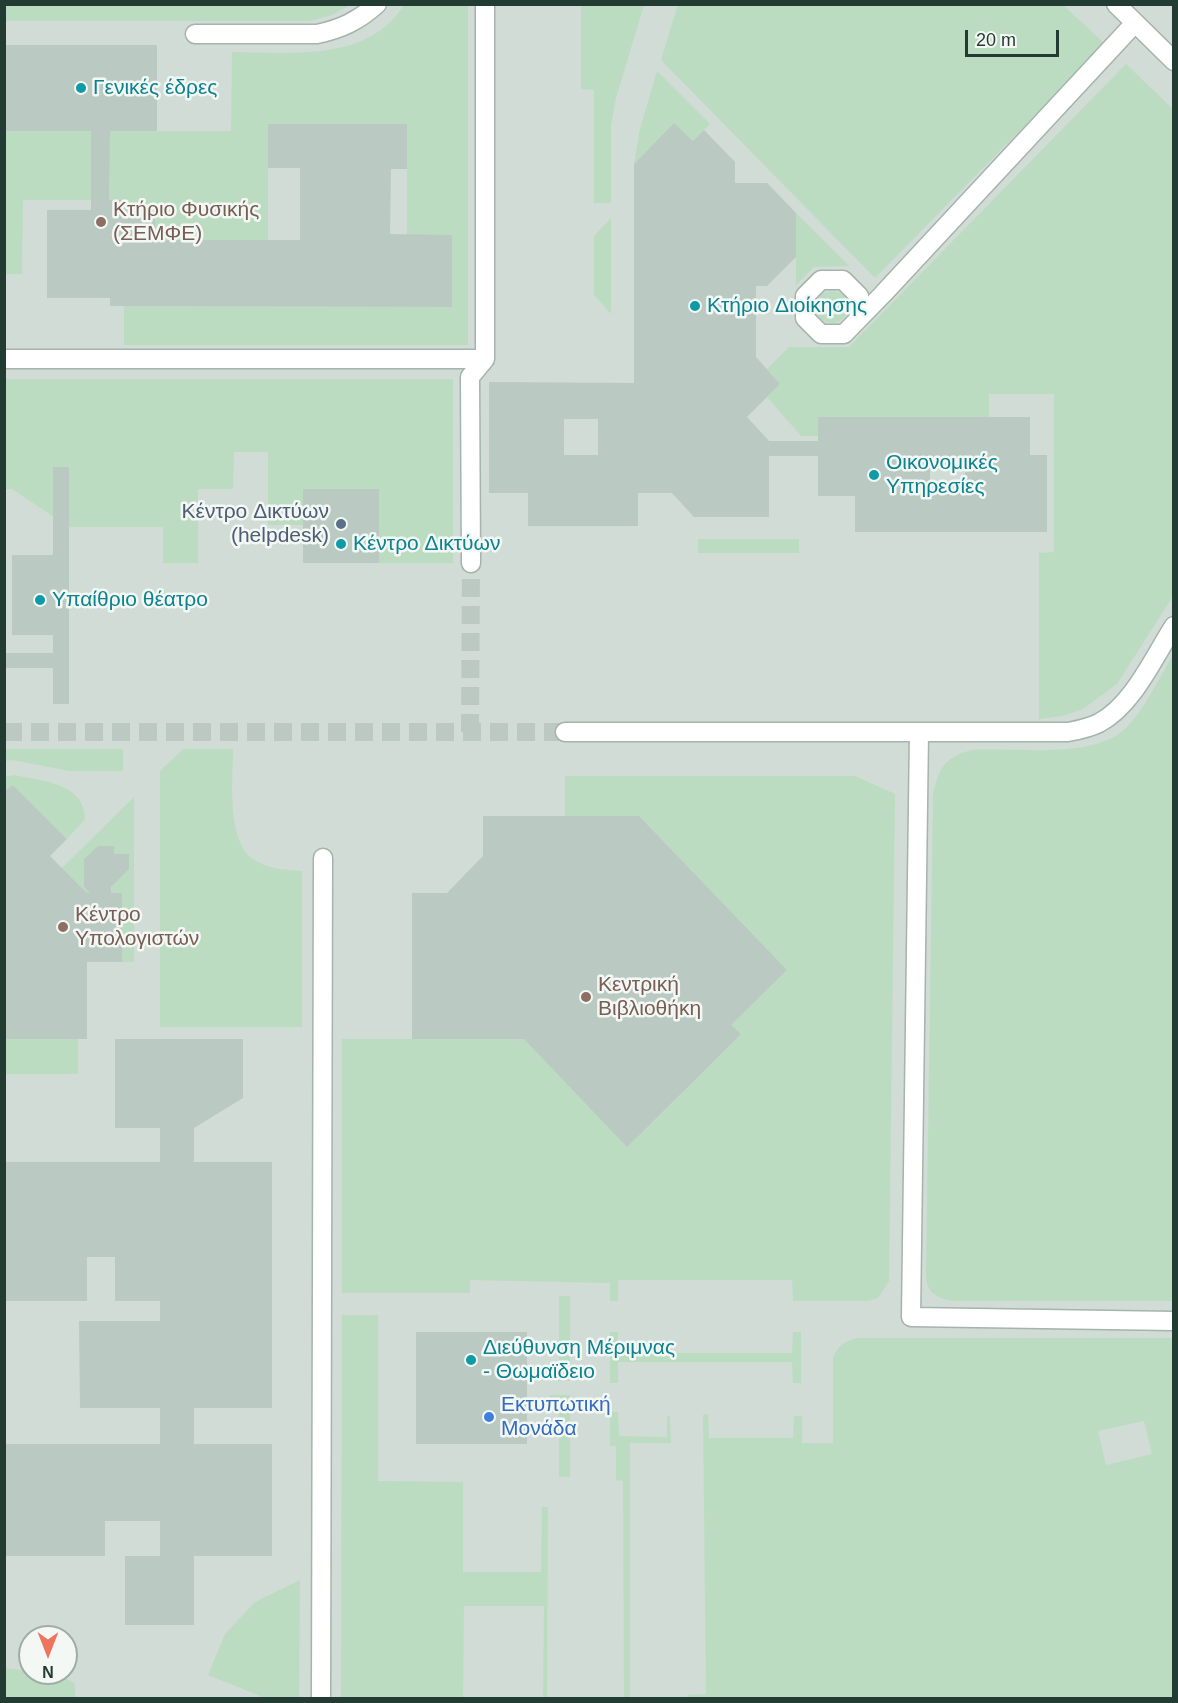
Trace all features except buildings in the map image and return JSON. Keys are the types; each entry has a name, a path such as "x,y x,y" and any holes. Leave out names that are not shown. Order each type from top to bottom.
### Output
{"street":[{"path":"195,34 317,34 337,30 352,23 377,4"},
{"path":"471,563 470,376 485,359 485,4"},
{"path":"1116,4 1173,61"},
{"path":"860,318 1134,24"},
{"path":"9,359 485,359"},
{"path":"566,732 1068,732 1089,728 1101,722 1128,699 1173,626"},
{"path":"918,732 911,1317 1173,1321"},
{"path":"321,1698 323,858"}],"shaded area":[{"path":"5,5 1173,5 1173,1698 5,1698"}],"green space":[{"path":"678,4 1063,5 1105,44 875,278 661,60"},
{"path":"4,5 350,5 332,15 310,21 5,21"},
{"path":"404,5 468,5 468,345 124,345 124,306 452,307 452,235 407,235 407,124 268,124 268,240 155,240 155,210 127,210 127,200 23,200 22,274 5,274 5,131 231,131 232,52 303,52 349,45 370,37 388,24"},
{"path":"581,5 644,5 616,98 611,125 611,203 594,203 594,90 581,89"},
{"path":"1126,64 1173,109 1173,596 1117,684 1083,709 1063,716 1039,719 1039,553 1054,552 1054,394 989,394 989,417 801,436 767,397 780,384 767,369 789,347 849,347"},
{"path":"657,71 710,124 693,141 674,123 634,164 640,129"},
{"path":"796,213 849,266 814,267 796,285"},
{"path":"611,218 611,314 594,295 594,236"},
{"path":"832,291 844,295 848,307 844,319 832,323 820,319 816,307 820,295"},
{"path":"4,379 453,379 453,563 379,563 379,490 303,489 303,525 268,525 268,452 234,452 233,489 198,489 198,563 163,563 163,527 69,527 12,489 5,489"},
{"path":"698,539 799,539 799,553 698,553"},
{"path":"1173,655 1173,1301 952,1301 941,1298 930,1290 926,1280 933,794 938,777 949,760 971,750 1052,750 1092,745 1110,739 1125,729 1138,714"},
{"path":"5,749 123,749 123,771 69,771 13,760 5,761"},
{"path":"183,749 233,749 233,808 238,838 244,850 264,865 302,871 302,1027 160,1027 160,771"},
{"path":"13,775 48,782 69,790 78,797 85,819 67,839 13,785 5,792 5,777"},
{"path":"565,776 855,776 895,794 889,1281 878,1298 867,1301 793,1301 792,1280 618,1280 618,1301 610,1301 610,1283 470,1280 470,1293 342,1293 342,1039 524,1039 741,1034 731,1025 787,970 639,816 565,816"},
{"path":"134,797 134,962 122,962 122,893 111,893 114,847 98,846 84,859 84,887 90,893 87,893 62,868"},
{"path":"4,1039 78,1039 78,1074 5,1074"},
{"path":"559,1296 570,1296 570,1381 549,1381 549,1372 559,1372"},
{"path":"342,1315 378,1315 378,1481 463,1482 463,1572 541,1572 542,1507 548,1507 547,1698 543,1698 544,1606 464,1606 463,1698 341,1698"},
{"path":"610,1332 618,1332 618,1353 792,1353 793,1332 801,1332 801,1383 793,1383 792,1362 618,1362 618,1383 610,1383"},
{"path":"857,1338 1173,1338 1173,1698 687,1698 687,1695 706,1694 703,1415 708,1415 709,1438 793,1438 794,1416 802,1416 802,1443 833,1443 833,1358 845,1342","holes":["1144,1421 1152,1454 1106,1465 1098,1431"]},
{"path":"549,1395 570,1395 570,1477 559,1477 559,1405 549,1404"},
{"path":"610,1412 618,1412 619,1436 667,1437 667,1417 669,1415 670,1417 671,1443 630,1443 630,1698 624,1698 623,1481 616,1480 616,1446 610,1446"},
{"path":"300,1580 299,1698 265,1698 208,1675 225,1634 255,1602"},
{"path":"4,1668 18,1670 18,1685 75,1685 75,1698 5,1698"}],"tunnel":[{"path":"470,732 471,563"},
{"path":"4,732 565,732"}],"place":[{"name":"Γενικές έδρες","path":"81,88"},
{"name":"Κτήριο Φυσικής (ΣΕΜΦΕ)","path":"101,222"},
{"name":"Κτήριο Διοίκησης","path":"695,306"},
{"name":"Οικονομικές Υπηρεσίες","path":"874,475"},
{"name":"Κέντρο Δικτύων (helpdesk)","path":"341,524"},
{"name":"Κέντρο Δικτύων","path":"341,544"},
{"name":"Υπαίθριο θέατρο","path":"40,600"},
{"name":"Κέντρο Υπολογιστών","path":"63,927"},
{"name":"Κεντρική Βιβλιοθήκη","path":"586,997"},
{"name":"Διεύθυνση Μέριμνας - Θωμαϊδειο","path":"471,1360"},
{"name":"Εκτυπωτική Μονάδα","path":"489,1417"}]}
